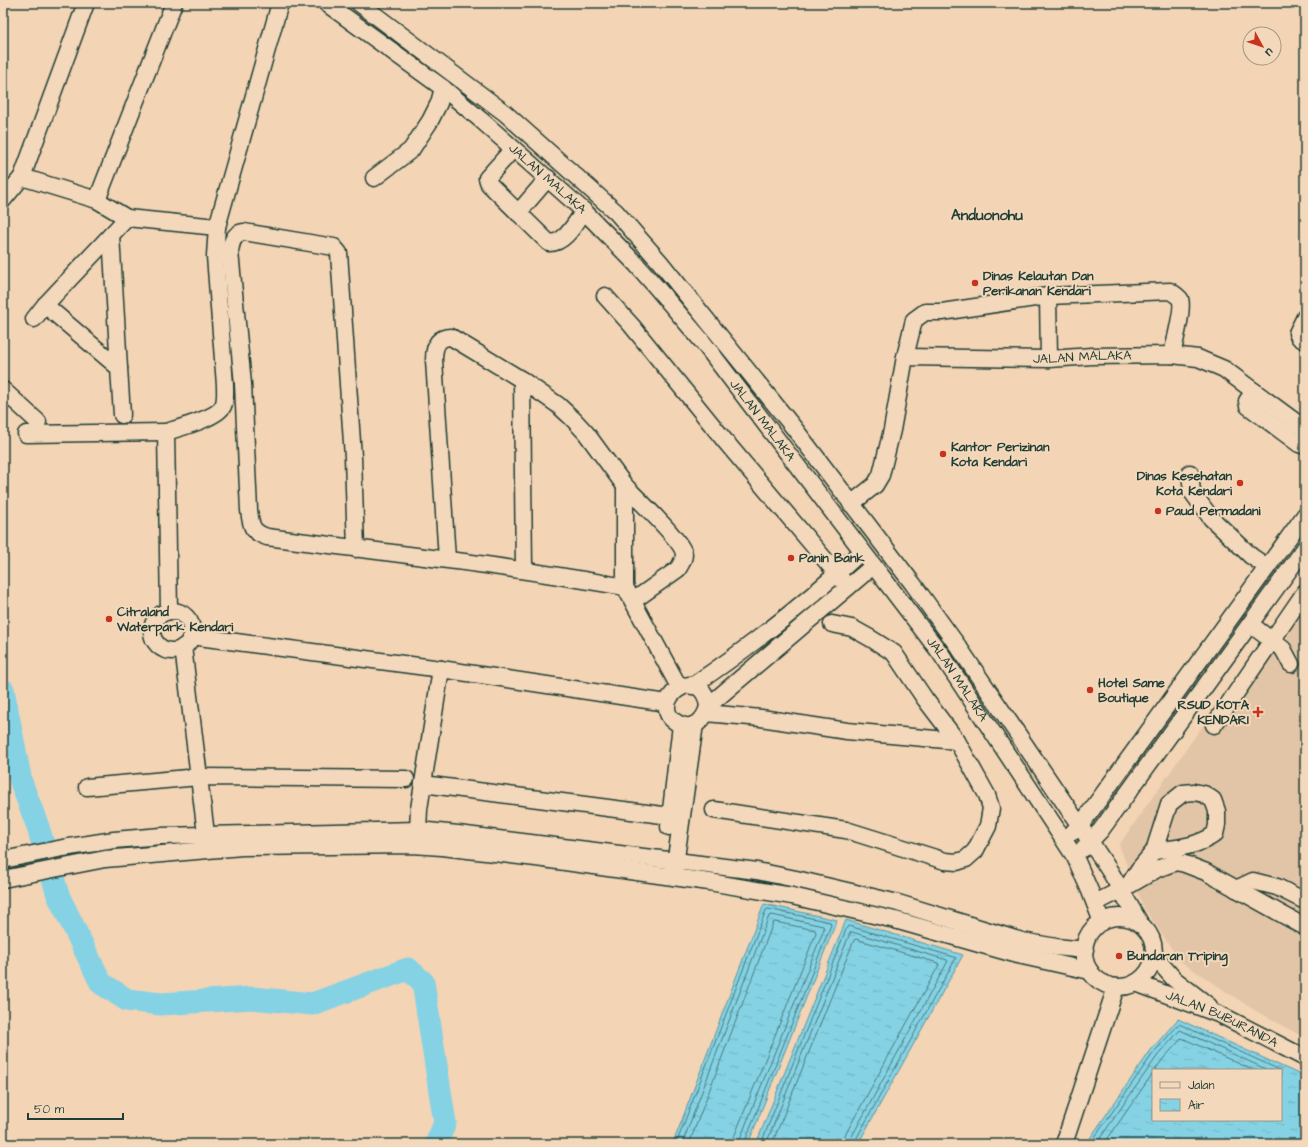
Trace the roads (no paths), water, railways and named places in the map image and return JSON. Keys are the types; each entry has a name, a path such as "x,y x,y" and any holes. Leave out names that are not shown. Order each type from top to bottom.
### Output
{"street":[{"path":"3,200 22,177 86,3"},
{"path":"97,200 174,3"},
{"name":"JALAN MALAKA","path":"326,3 441,95 481,120 509,153 636,264 702,341 860,577 954,674 1075,857 1102,922"},
{"name":"JALAN MALAKA","path":"359,3 505,113 616,212 660,262 774,404 913,584 960,649 1080,826 1095,836 1111,873 1124,888 1126,898 1140,924"},
{"path":"26,434 166,432 208,417 221,409 225,401 225,385 215,256 217,227 279,6"},
{"path":"374,178 411,150 430,121 441,95"},
{"path":"509,153 487,178 489,184 523,207 550,243 554,243 564,238 580,216"},
{"path":"22,177 97,200 127,218 217,227"},
{"path":"523,207 544,183"},
{"path":"34,319 45,305 127,218"},
{"path":"356,549 353,457 339,253 334,247 240,232 233,239 230,252 242,384 251,523 254,530 259,534 267,537 356,549 447,559 524,570 629,594 678,569 683,562 684,554 682,548 674,538 625,486 586,433 558,405 522,380 450,337 445,337 436,344 434,350 434,360 447,559"},
{"path":"111,235 122,415"},
{"path":"851,504 871,489 881,475 892,430 905,357 914,320 925,312 942,312 1048,296 1170,292 1180,299 1181,304 1178,329 1172,355"},
{"path":"605,296 632,326 724,441 849,562 860,577 757,664 698,717"},
{"path":"1048,296 1049,359"},
{"path":"45,305 120,368"},
{"path":"1305,317 1297,333 1299,337 1305,341"},
{"name":"JALAN MALAKA","path":"905,357 1049,359 1092,356 1172,355 1198,358 1224,369 1305,429"},
{"path":"522,380 524,570"},
{"path":"3,390 38,422"},
{"path":"1254,391 1247,401 1248,406 1299,444 1302,445 1305,443"},
{"path":"166,432 169,611"},
{"path":"1190,473 1192,492 1211,518 1250,554 1267,567"},
{"path":"625,486 629,594 686,686 698,688 704,693 707,699 698,717 673,824 669,877"},
{"path":"1064,839 1080,826 1305,515"},
{"path":"1075,857 1095,836 1305,548"},
{"path":"849,562 783,619 723,666 671,694 667,703 671,717 675,722 698,717 761,718 847,731 957,741"},
{"path":"1214,725 1305,592"},
{"path":"203,816 187,641 191,628 189,621 184,615 169,611 164,613 155,621 152,633 153,639 161,648 166,650 178,650 187,641 232,640 441,669 667,703"},
{"path":"714,810 846,830 945,861 957,862 966,859 975,851 981,842 988,826 991,808 987,795 957,741 925,700 894,653 852,628 832,624"},
{"path":"1250,624 1283,649 1291,664"},
{"path":"744,649 757,664"},
{"path":"418,830 421,797 441,669"},
{"path":"87,788 199,777 406,778"},
{"path":"421,797 673,824"},
{"path":"3,860 114,840 161,836 418,830 671,854 796,879 898,903 1038,945 1085,950"},
{"path":"3,879 105,859 242,847 412,845 442,847 536,858 732,886 828,904 895,920 1018,955 1090,971"},
{"path":"1124,888 1154,851"},
{"path":"1095,903 1157,869 1176,862 1206,872 1305,927"},
{"path":"1236,889 1253,881 1278,887 1305,902"},
{"path":"1122,917 1131,919 1147,930 1152,938 1154,956 1151,967 1145,976 1136,983 1116,987 1097,979 1090,971 1086,961 1085,950 1087,938 1093,929 1102,922 1112,918 1122,917"},
{"path":"1154,956 1174,979 1221,1015"},
{"name":"JALAN BUBURANDA","path":"1136,983 1221,1015 1305,1058"},
{"path":"1064,1144 1116,987"}],"water":[{"path":"764,904 837,920 748,1144 672,1144 677,1133"},
{"path":"846,920 963,955 858,1144 756,1144"},
{"path":"1178,1019 1305,1077 1305,1144 1086,1144 1151,1050"}],"waterway":[{"path":"3,690 21,782 38,827 58,895 101,983 127,1000 161,1004 252,998 312,1004 408,969 423,982 445,1123 436,1144"}],"place":[{"name":"Dinas Kelautan Dan Perikanan Kendari","path":"975,283"},
{"name":"Kantor Perizinan Kota Kendari","path":"943,454"},
{"name":"Dinas Kesehatan Kota Kendari","path":"1240,483"},
{"name":"Paud Permadani","path":"1158,511"},
{"name":"Panin Bank","path":"791,558"},
{"name":"Citraland Waterpark Kendari","path":"109,619"},
{"name":"Hotel Same Boutique","path":"1090,690"},
{"name":"RSUD KOTA KENDARI","path":"1258,712"},
{"name":"Bundaran Triping","path":"1119,956"}],"district":[{"name":"Anduonohu","path":"987,215"}]}
